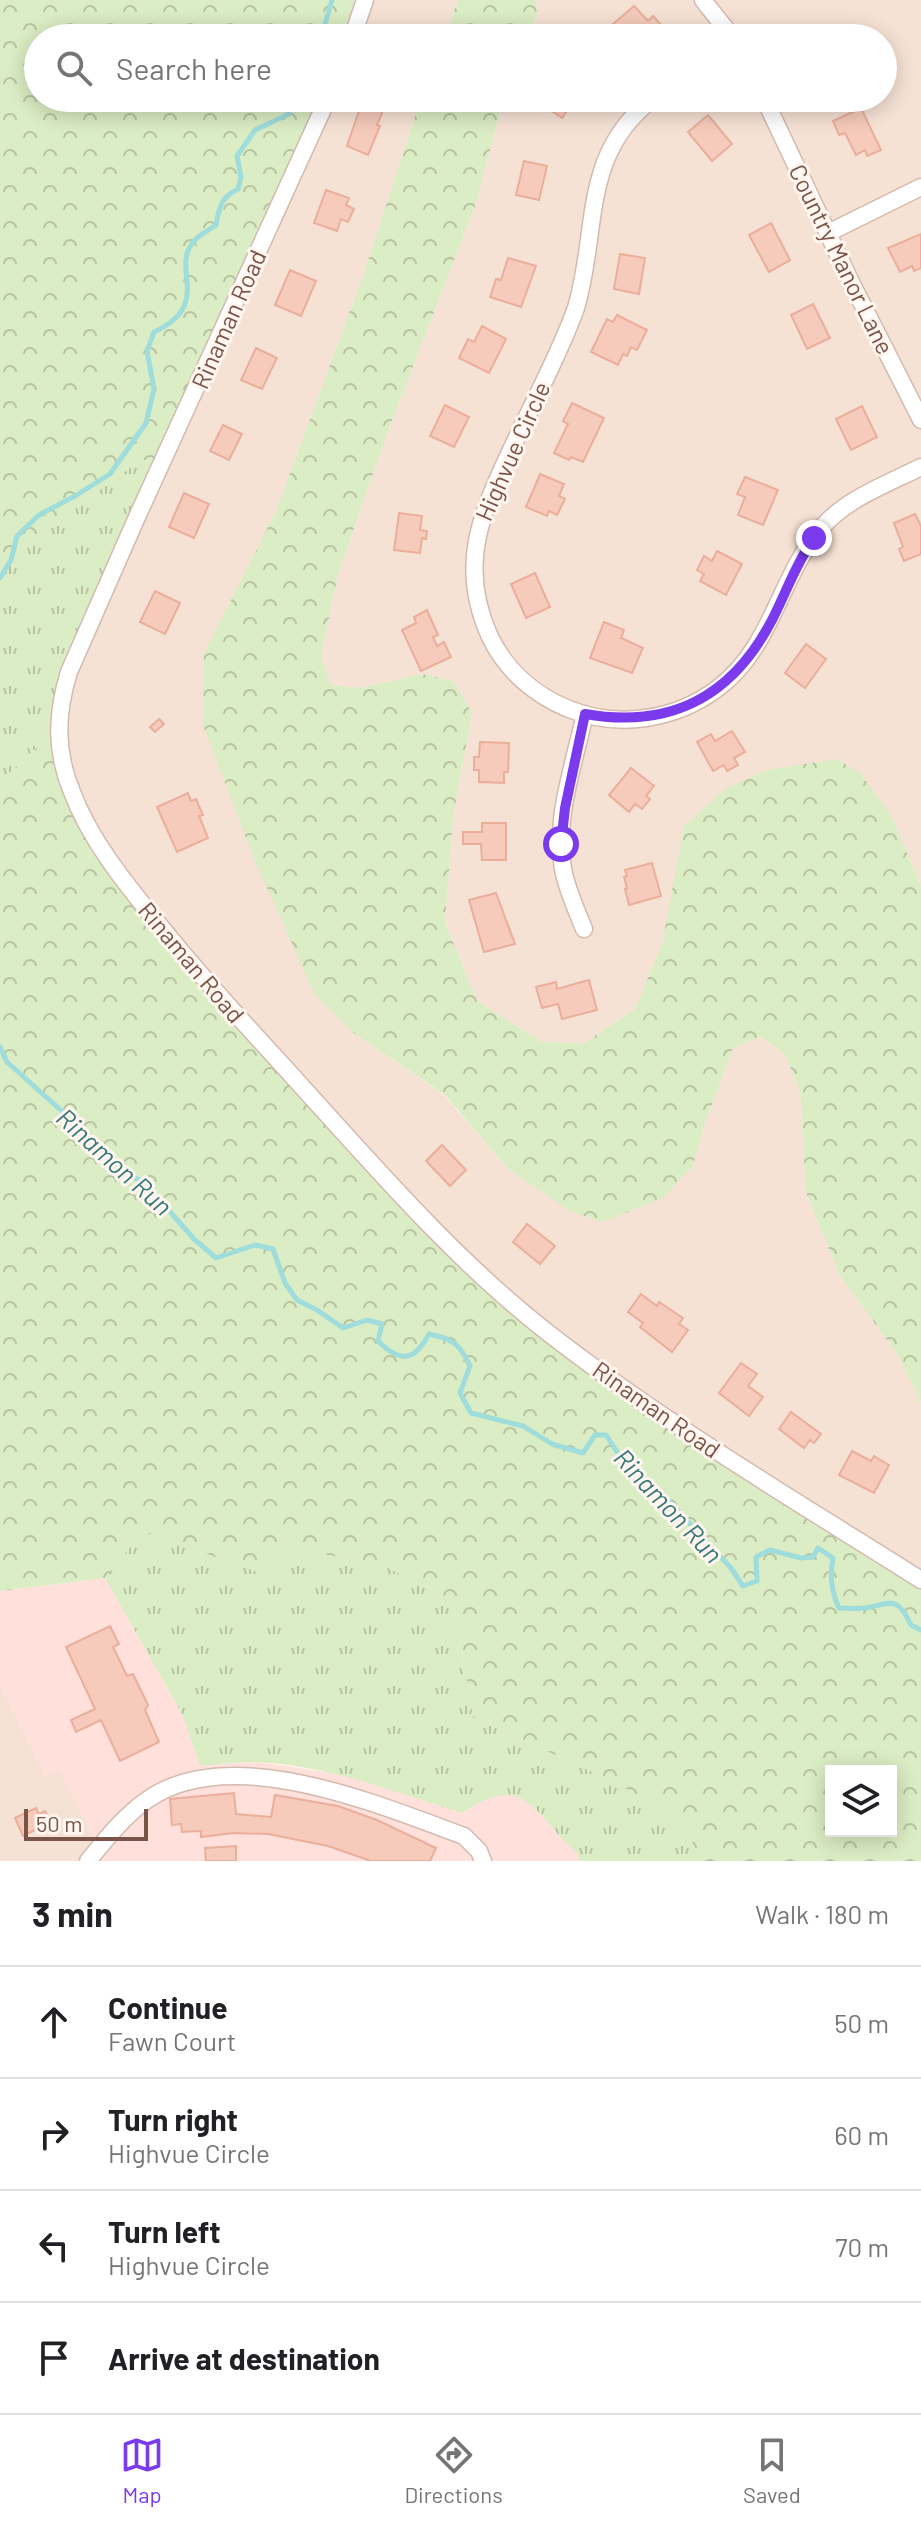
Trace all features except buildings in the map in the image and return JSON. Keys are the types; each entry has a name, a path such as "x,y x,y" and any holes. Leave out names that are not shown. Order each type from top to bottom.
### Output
{"street":[{"path":"357,24 365,0"},
{"path":"703,0 722,24"},
{"name":"Rinaman Road","path":"322,112 69,672 62,695 58,729 61,758 71,792 93,835 133,894 201,975 364,1154 500,1292 546,1331 661,1414 921,1580"},
{"name":"Highvue Circle","path":"640,112 621,132 604,160 576,308 480,521 474,570 477,597 502,659 543,696 585,714 626,719 658,716 689,705 717,689 755,649 808,547 823,527 857,499 921,467"},
{"name":"Country Manor Lane","path":"771,112 921,420"},
{"path":"828,233 921,187"},
{"path":"584,929 567,885 561,844 565,808 585,714"},
{"path":"88,1861 121,1822 148,1799 176,1784 201,1778 251,1777 310,1783 464,1836 479,1851 483,1861"}],"shaded area":[{"path":"365,0 458,0 449,24 357,24"},
{"path":"536,0 921,0 921,885 891,815 674,888 662,944 635,1009 584,1043 542,1042 477,1001 445,921 453,817 472,713 454,681 422,674 360,688 331,685 321,657 338,574 387,434 475,206 500,112 897,112 897,24 533,24 537,15"},
{"path":"322,112 416,112 365,270 276,511 204,653 355,1034 444,1095 508,1169 693,1166 705,1123 733,1048 760,1037 784,1053 800,1090 806,1193 840,1276 896,1352 921,1403 921,1580 695,1438 500,1292 228,1006 82,815 59,712"},
{"path":"105,1578 182,1714 200,1766 256,1762 325,1772 370,1782 462,1813 493,1795 509,1794 526,1800 577,1853 579,1861 88,1861 99,1848 60,1770 45,1776 0,1686 0,1591"},
{"path":"0,1686 45,1776 60,1770 99,1848 88,1861 0,1861"}],"green space":[{"path":"0,0 365,0 357,24 24,24 24,112 322,112 160,466 142,459 0,562"},
{"path":"458,0 536,0 537,15 533,24 449,24"},
{"path":"416,112 500,112 475,206 387,434 338,574 321,657 331,685 360,688 422,674 454,681 472,713 453,817 445,922 477,1001 542,1042 584,1043 635,1009 662,944 684,826 727,788 767,770 837,759 861,774 891,815 921,885 921,1403 896,1352 840,1276 806,1193 800,1090 784,1053 760,1037 733,1048 705,1123 693,1166 663,1198 602,1222 570,1211 508,1169 445,1095 355,1034 315,995 254,859 203,725 204,653 276,511 365,270"},
{"path":"142,459 160,466 69,672 58,742 38,746 0,782 0,562"},
{"path":"58,742 71,792 133,894 364,1154 546,1331 921,1580 921,1861 702,1861 680,1819 612,1781 473,1717 453,1600 378,1563 290,1549 263,1574 144,1531 105,1578 0,1591 0,782 38,746"},
{"path":"143,1531 378,1563 453,1600 473,1717 613,1781 680,1819 702,1861 579,1861 577,1853 538,1811 515,1796 501,1795 462,1813 309,1768 256,1762 200,1766 182,1714 105,1578"}],"waterway":[{"path":"325,24 332,0"},
{"path":"0,578 11,560 17,536 39,515 110,474 146,423 154,389 147,351 154,332 172,321 187,298 188,251 197,238 216,225 222,204 238,189 241,177 237,156 255,130 289,112"},
{"name":"Rinamon Run","path":"0,1047 7,1062 83,1130 127,1176 143,1181 194,1239 216,1258 255,1245 273,1249 285,1283 297,1300 343,1328 367,1320 382,1324 378,1341 400,1356 418,1350 429,1334 450,1341 463,1352 470,1366 460,1393 471,1413 523,1426 552,1444 583,1453 595,1435 606,1435 623,1461 657,1488 731,1568 743,1586 757,1581 756,1557 770,1550 801,1558 813,1557 818,1548 833,1558 832,1583 839,1608 892,1603 901,1609 911,1625 921,1630"}],"route":[{"path":"561,844 562,822 585,714 604,718 648,718 669,714 717,689 732,677 755,649 814,538"}]}
